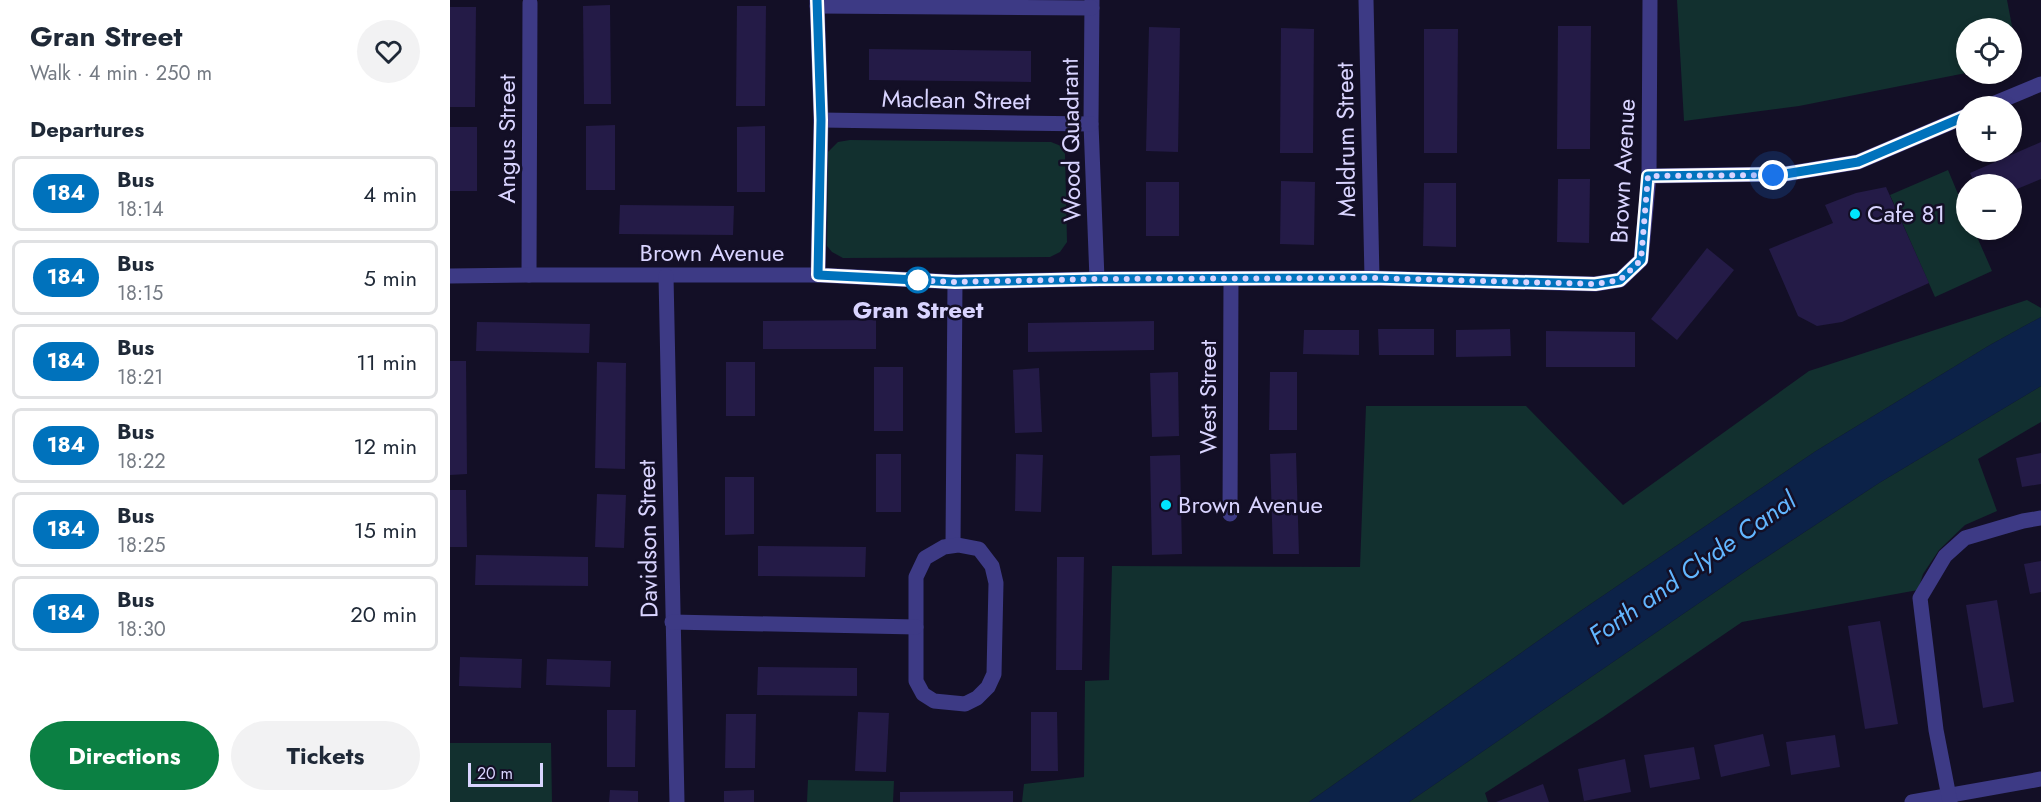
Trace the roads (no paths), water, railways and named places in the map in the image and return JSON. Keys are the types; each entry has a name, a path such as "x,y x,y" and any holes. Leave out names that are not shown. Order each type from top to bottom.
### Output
{"street":[{"name":"Meldrum Street","path":"1366,0 1372,278"},
{"name":"Brown Avenue","path":"450,276 818,275 955,282 1372,278 1595,284 1620,280 1641,260 1648,176 1650,0"},
{"name":"Angus Street","path":"529,274 530,3"},
{"path":"818,275 821,120 817,3 1092,4"},
{"name":"Wood Quadrant","path":"1092,4 1091,124 1097,279"},
{"path":"2012,96 2041,84"},
{"name":"Maclean Street","path":"821,120 1091,124"},
{"path":"1648,176 1785,174 1858,162 1956,120"},
{"name":"Davidson Street","path":"666,276 677,802"},
{"name":"West Street","path":"1230,514 1231,279"},
{"path":"953,545 955,282"},
{"path":"1950,799 1936,730 1920,598 1945,556 1965,538 2041,518"},
{"path":"953,545 979,549 992,566 996,583 994,674 988,687 977,698 965,704 934,701 923,694 916,681 916,577 925,558 944,547 953,545"},
{"path":"672,622 916,627"},
{"path":"1912,802 1950,799 2041,778"}],"water":[{"name":"Forth and Clyde Canal","path":"2041,317 2041,386 1879,483 1753,566 1409,802 1309,802 1582,610 1816,451 1990,345"}],"place":[{"name":"Cafe 81","path":"1855,214"},
{"name":"Gran Street","path":"918,280"},
{"name":"Brown Avenue","path":"1166,505"}]}
